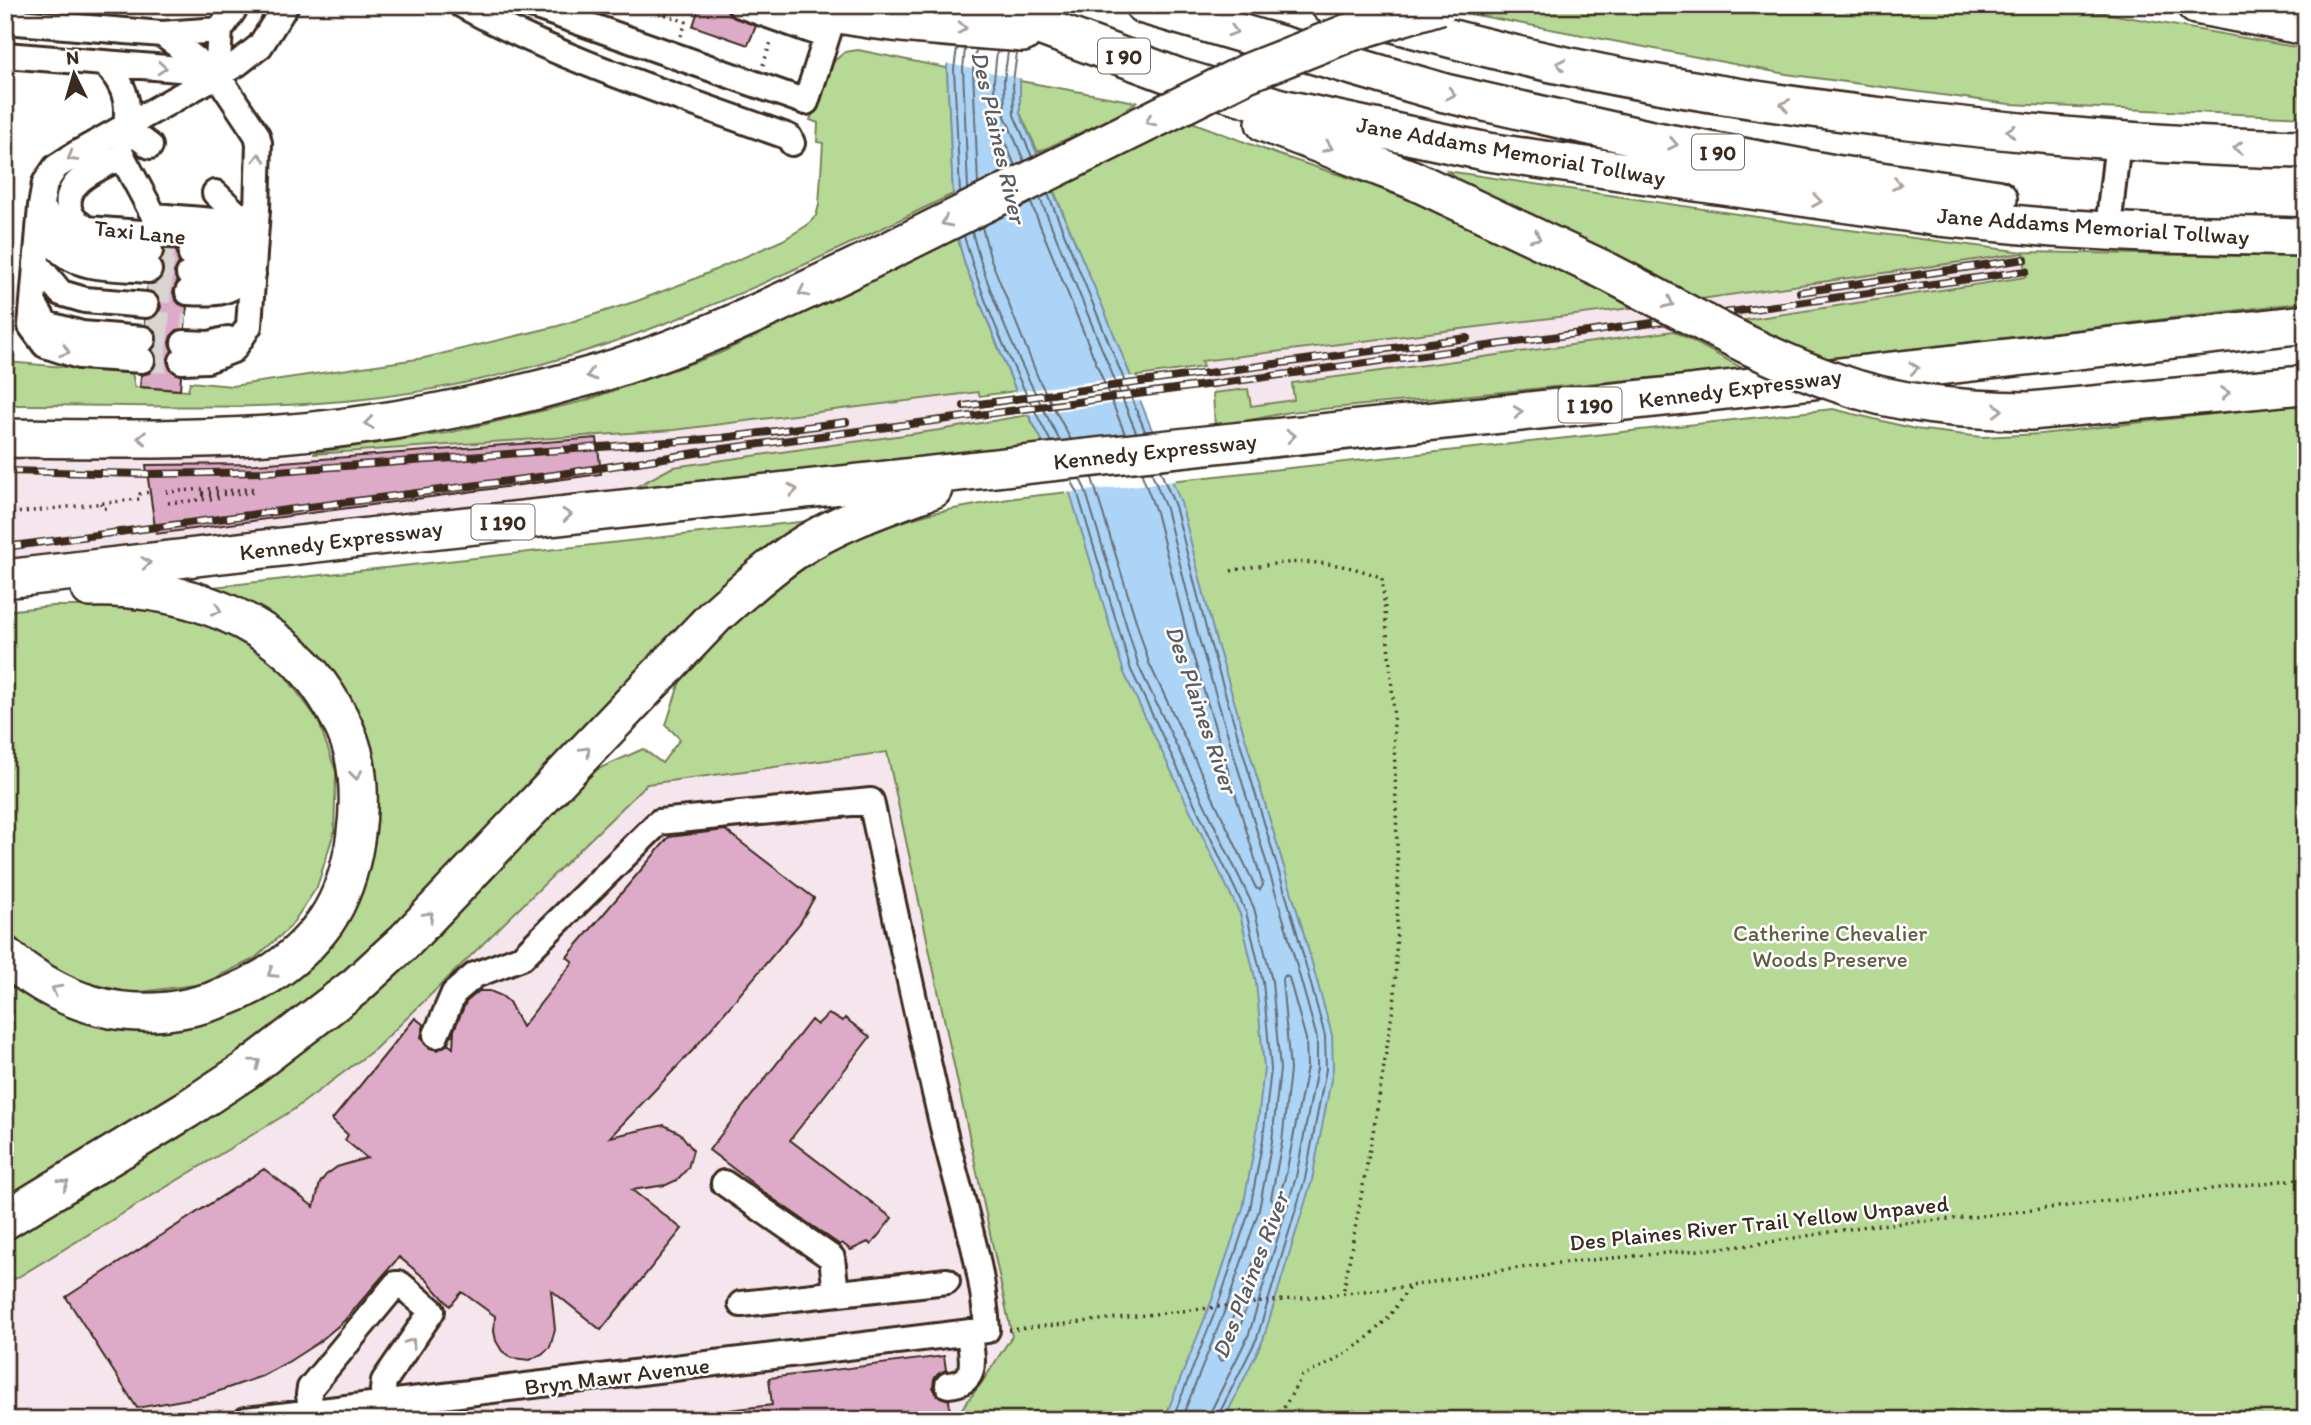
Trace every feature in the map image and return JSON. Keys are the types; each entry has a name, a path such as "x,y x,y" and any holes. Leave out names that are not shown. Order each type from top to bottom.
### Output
{"highway":[{"name":"Jane Addams Memorial Tollway","path":"983,5 1177,77 1281,108 1488,152 1843,204 2053,228 2306,237"},
{"name":"Jane Addams Memorial Tollway","path":"1144,5 1445,93 1656,141 1834,174 2019,202 2110,211 2306,223"},
{"path":"1329,5 1489,48 1679,87 1815,109 2118,141 2226,148 2306,149"},
{"path":"9,438 169,438 280,434 386,421 495,400 588,376 665,351 744,320 1247,72 1348,33 1440,5"},
{"path":"2196,5 2306,26"},
{"name":"I 90","path":"788,12 831,25 894,24 1070,36"},
{"path":"1177,77 1251,117 1411,179 1608,272 1801,369 1836,383 1908,401 1987,410 2030,411 2304,385"},
{"name":"Kennedy Expressway","path":"5,579 2306,324"},
{"path":"1956,363 2306,340"},
{"path":"5,1220 236,1078 356,986 406,940 715,617 760,576 796,550 873,510 1001,468"},
{"path":"5,579 60,588 117,587 155,591 195,601 236,618 302,665 317,682 337,714 353,752 358,796 356,827 348,870 338,900 327,920 296,956 272,974 244,989 211,1003 175,1011 137,1013 78,1001 53,990 5,956"}],"street":[{"path":"217,75 254,27 267,5"},
{"path":"146,305 79,356 45,345 31,326 45,183 56,167 237,64 260,46 286,5"},
{"path":"462,5 532,41 697,105 789,137 792,143"},
{"path":"531,5 806,102 831,25"},
{"path":"740,5 788,12"},
{"path":"217,75 234,11"},
{"path":"5,21 162,34 234,11"},
{"path":"162,34 217,75 257,135 260,155 252,262 233,350 207,360 186,309"},
{"path":"5,55 179,69 217,75"},
{"path":"106,64 127,95 122,156 154,216 226,222 252,262"},
{"path":"126,128 150,146"},
{"path":"2110,211 2118,141"},
{"name":"Taxi Lane","path":"122,156 81,179 72,188 68,200 70,213 77,223 87,229 223,239 237,237 252,262"},
{"path":"186,309 211,328 232,323 252,262 215,193"},
{"path":"37,254 60,251 86,264 146,305"},
{"path":"37,254 61,293 85,300 146,305"},
{"path":"186,309 214,257 234,254 252,262"},
{"path":"186,309 215,294 234,288 252,262"},
{"path":"436,1035 453,993 475,975 522,957 659,822 871,801 942,1126 966,1212 960,1237 981,1323 971,1373 966,1380 947,1385"},
{"path":"724,1183 832,1258 836,1293"},
{"path":"741,1304 947,1281"},
{"path":"311,1412 310,1388 396,1284 400,1284 432,1311 384,1381 386,1402"},
{"name":"Bryn Mawr Avenue","path":"246,1420 981,1323"}],"path":[{"path":"639,5 686,23 680,38"},
{"path":"762,67 788,12"},
{"path":"5,352 12,352"},
{"path":"166,492 218,488"},
{"path":"202,495 257,490"},
{"path":"5,513 140,499 140,494 150,492"},
{"path":"168,503 219,498"},
{"path":"102,503 102,508 110,508"},
{"path":"1231,571 1296,561 1339,565 1364,570 1382,578 1393,698 1398,880 1395,996 1343,1294"},
{"name":"Des Plaines River Trail Yellow Unpaved","path":"1014,1330 1333,1296 1560,1263 1752,1245 1867,1226 1963,1218 2306,1178"},
{"path":"1277,1420 1302,1376 1332,1362 1363,1342 1388,1318 1410,1286"}],"shaded area":[{"path":"2024,252 2026,277 1674,331 1293,383 1295,400 1251,406 1247,389 1213,393 1200,361 1694,300"},
{"path":"978,392 989,420 940,430 673,467 632,489 157,541 41,555 5,563 5,460 11,458 11,453 146,458 263,457 385,450 674,430"},
{"path":"887,752 1013,1336 963,1420 5,1420 5,1285 293,1110 375,1049 647,784"}],"green space":[{"path":"1512,5 2060,5 2306,49 2306,117 2009,104 1786,74 1471,14"},
{"path":"858,50 947,68 953,194 745,291 675,320 532,367 457,385 381,397 288,405 5,405 8,362 132,373 135,387 188,391 190,382 232,386 424,358 558,326 692,280 783,240 806,226 816,216 823,143 817,142 818,123 810,120 834,61 845,52"},
{"path":"1020,81 1136,102 1115,117 1038,152 1020,113"},
{"path":"1189,121 1437,211 1575,276 1632,308 1201,361 1203,367 1131,377 1053,189"},
{"path":"1447,171 1818,226 2024,252 2306,257 2306,302 1812,361 1732,322 2026,277 2024,253 1694,300 1617,257 1527,213 1472,191"},
{"path":"957,235 965,265 1016,391 980,396 978,392 674,430 313,454 448,433 584,401 718,354"},
{"path":"1674,331 1744,369 1290,412 1215,427 1213,393 1248,389 1251,406 1294,400 1292,383"},
{"name":"Catherine Chevalier Woods Preserve","path":"2306,403 2306,1420 953,1420 983,1381 1012,1336 887,752 647,784 375,1049 293,1110 5,1285 5,1237 516,846 598,769 643,749 662,763 680,739 666,725 685,666 772,586 827,550 880,528 932,513 1014,498 1833,409 1915,429 1982,437 2041,434"},
{"path":"1028,415 1045,445 632,489 673,467"},
{"path":"808,521 810,525 756,559 671,634 539,780 426,898 333,984 251,1049 5,1204 5,974 101,1023 307,961 368,758 204,588"},
{"path":"52,606 100,606 164,612 199,622 232,637 260,654 282,672 318,720 336,772 334,832 317,887 290,927 254,959 202,984 132,993 78,981 28,950 5,928 5,611"}],"water":[{"name":"Des Plaines River","path":"956,5 1030,5 1020,81 1020,114 1105,312 1181,503 1214,634 1332,1035 1333,1069 1312,1180 1263,1340 1224,1420 1164,1420 1212,1300 1243,1208 1256,1138 1264,1068 1256,982 1240,914 1124,673 1070,493 1016,391 965,265 957,235 953,194 947,68"}],"pier":[{"path":"952,5 1033,5 1024,79 944,63"},
{"path":"1135,376 1144,400 1025,415 1012,392"},
{"path":"1157,433 1176,481 1066,493 1041,446"}],"building":[{"path":"700,5 725,5 729,15 756,26 748,45 693,26"},
{"path":"165,250 177,251 179,263 174,272 177,282 173,292 179,304 187,307 185,328 177,330 171,336 169,343 172,351 167,361 170,369 181,376 180,390 140,387 141,375 154,369 157,362 152,350 158,341 157,333 145,324 145,320 158,314 161,307 159,298 154,292 147,290 148,285 162,278 164,270 160,261"},
{"path":"597,438 601,474 156,534 146,465 256,464"},
{"path":"725,830 814,898 800,923 693,1050 610,1137 664,1125 680,1133 693,1150 688,1168 677,1180 666,1185 632,1190 682,1229 601,1330 551,1290 555,1330 550,1347 530,1360 512,1358 502,1351 496,1341 495,1316 462,1292 450,1306 427,1280 399,1257 344,1321 319,1342 288,1362 262,1376 205,1396 137,1408 66,1297 264,1169 314,1207 320,1183 326,1175 337,1167 367,1158 345,1140 348,1135 332,1120 415,1018 424,1025 421,1037 430,1048 438,1050 448,1044 453,1048 454,1030 466,1002 479,991 490,991 509,1002 522,1027 573,962 567,957 669,837"},
{"path":"828,1014 843,1021 845,1018 870,1037 790,1140 892,1218 871,1245 868,1242 851,1250 769,1196 709,1150 811,1020 817,1025"},
{"path":"944,1356 946,1370 934,1379 933,1387 937,1395 949,1400 951,1420 730,1420 730,1410 772,1405 769,1378"}],"tunnel":[{"path":"150,251 191,255"},
{"path":"149,270 189,274"},
{"path":"147,289 188,292"},
{"path":"145,322 185,326"},
{"path":"143,339 184,343"},
{"path":"142,360 182,361"}],"railway":[{"path":"1800,292 2025,259"},
{"path":"5,547 554,475 715,450 1258,378 2026,271"},
{"path":"964,406 1467,338"},
{"path":"5,471 147,474 264,472 722,438 846,422"}]}
